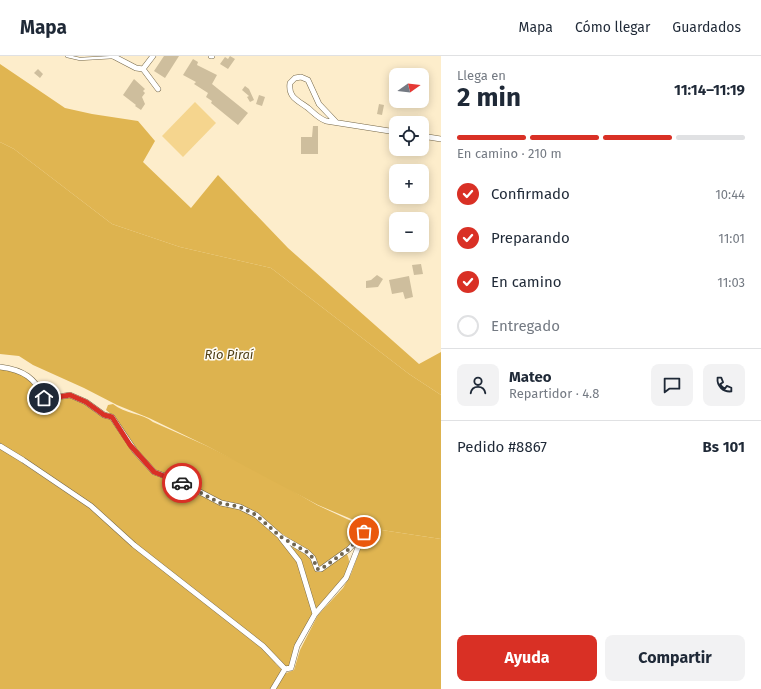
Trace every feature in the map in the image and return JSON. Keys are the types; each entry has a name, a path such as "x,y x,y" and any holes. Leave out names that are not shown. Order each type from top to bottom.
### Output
{"street":[{"path":"114,56 136,68 143,69 158,89"},
{"path":"143,69 153,56"},
{"path":"336,122 319,104 308,80 301,77 295,78 290,83 289,89 294,98 318,118 326,121 389,131"},
{"path":"429,137 441,139"},
{"path":"0,367 21,371 40,387 45,399 70,395 86,402 104,415 112,417 132,447 154,472 179,481 220,503 240,507 256,515 281,537 307,552 313,558 315,567 321,569 349,549 364,532 346,578 315,614 297,646 291,668 285,669 273,689"},
{"path":"0,446 91,506 134,545 252,637 285,669"},
{"path":"281,537 299,561 315,614"}],"lane":[{"path":"67,56 80,59 114,56"}],"shaded area":[{"path":"0,64 65,108 138,121 155,141 143,162 191,208 218,175 288,248 419,364 441,352 441,395 409,374 271,268 180,247 112,224 14,149 0,142"},
{"path":"195,102 216,123 183,157 162,136"},
{"path":"0,369 15,372 26,377 36,386 43,399 69,397 86,404 96,413 112,419 129,447 148,467 206,496 251,514 279,537 295,556 314,611 294,647 291,665 286,667 189,585 134,543 109,519 0,444"},
{"path":"113,404 123,410 149,419 207,446 269,477 317,505 362,526 358,538 355,543 328,561 319,569 312,559 293,541 235,503 222,501 155,471 132,444 112,415 106,410 108,405"},
{"path":"0,448 91,509 242,630 273,658 282,670 271,689 0,689"},
{"path":"375,529 441,539 441,689 275,689 284,674 294,670 300,650 318,615 343,588 351,574 363,542 369,539"},
{"path":"284,540 307,553 317,570 346,553 349,560 345,575 340,583 316,610 299,560"}],"water":[{"name":"Río Piraí","path":"0,142 14,149 112,224 180,247 271,268 409,374 441,395 441,539 375,529 318,505 207,446 33,365 19,356 0,354"}],"building":[{"path":"164,56 179,56 165,78 154,71"},
{"path":"230,56 235,59 228,69 220,64 225,57 228,59"},
{"path":"193,59 198,62 197,65 217,75 212,84 248,113 238,125 211,103 212,101 206,97 208,93 194,84 196,82 183,75"},
{"path":"38,69 43,74 40,78 34,73"},
{"path":"134,79 145,89 143,91 145,93 142,97 145,104 141,110 123,95"},
{"path":"245,86 249,89 254,100 250,102 247,97 249,96 242,90"},
{"path":"259,95 265,97 262,106 256,104"},
{"path":"379,104 384,105 382,115 377,114"},
{"path":"313,126 318,126 318,154 301,154 301,137 312,137"},
{"path":"421,264 423,274 414,275 412,265"},
{"path":"377,275 383,279 378,287 366,288 366,281 371,280"},
{"path":"409,276 413,297 405,299 403,292 392,294 389,280"}],"way so far":[{"path":"182,483 210,496 220,503 240,507 256,515 281,537 307,552 313,558 317,569 321,569 349,549 364,532"}],"route":[{"path":"44,398 57,398 70,395 86,402 104,415 112,417 130,445 154,472 182,483"}]}
